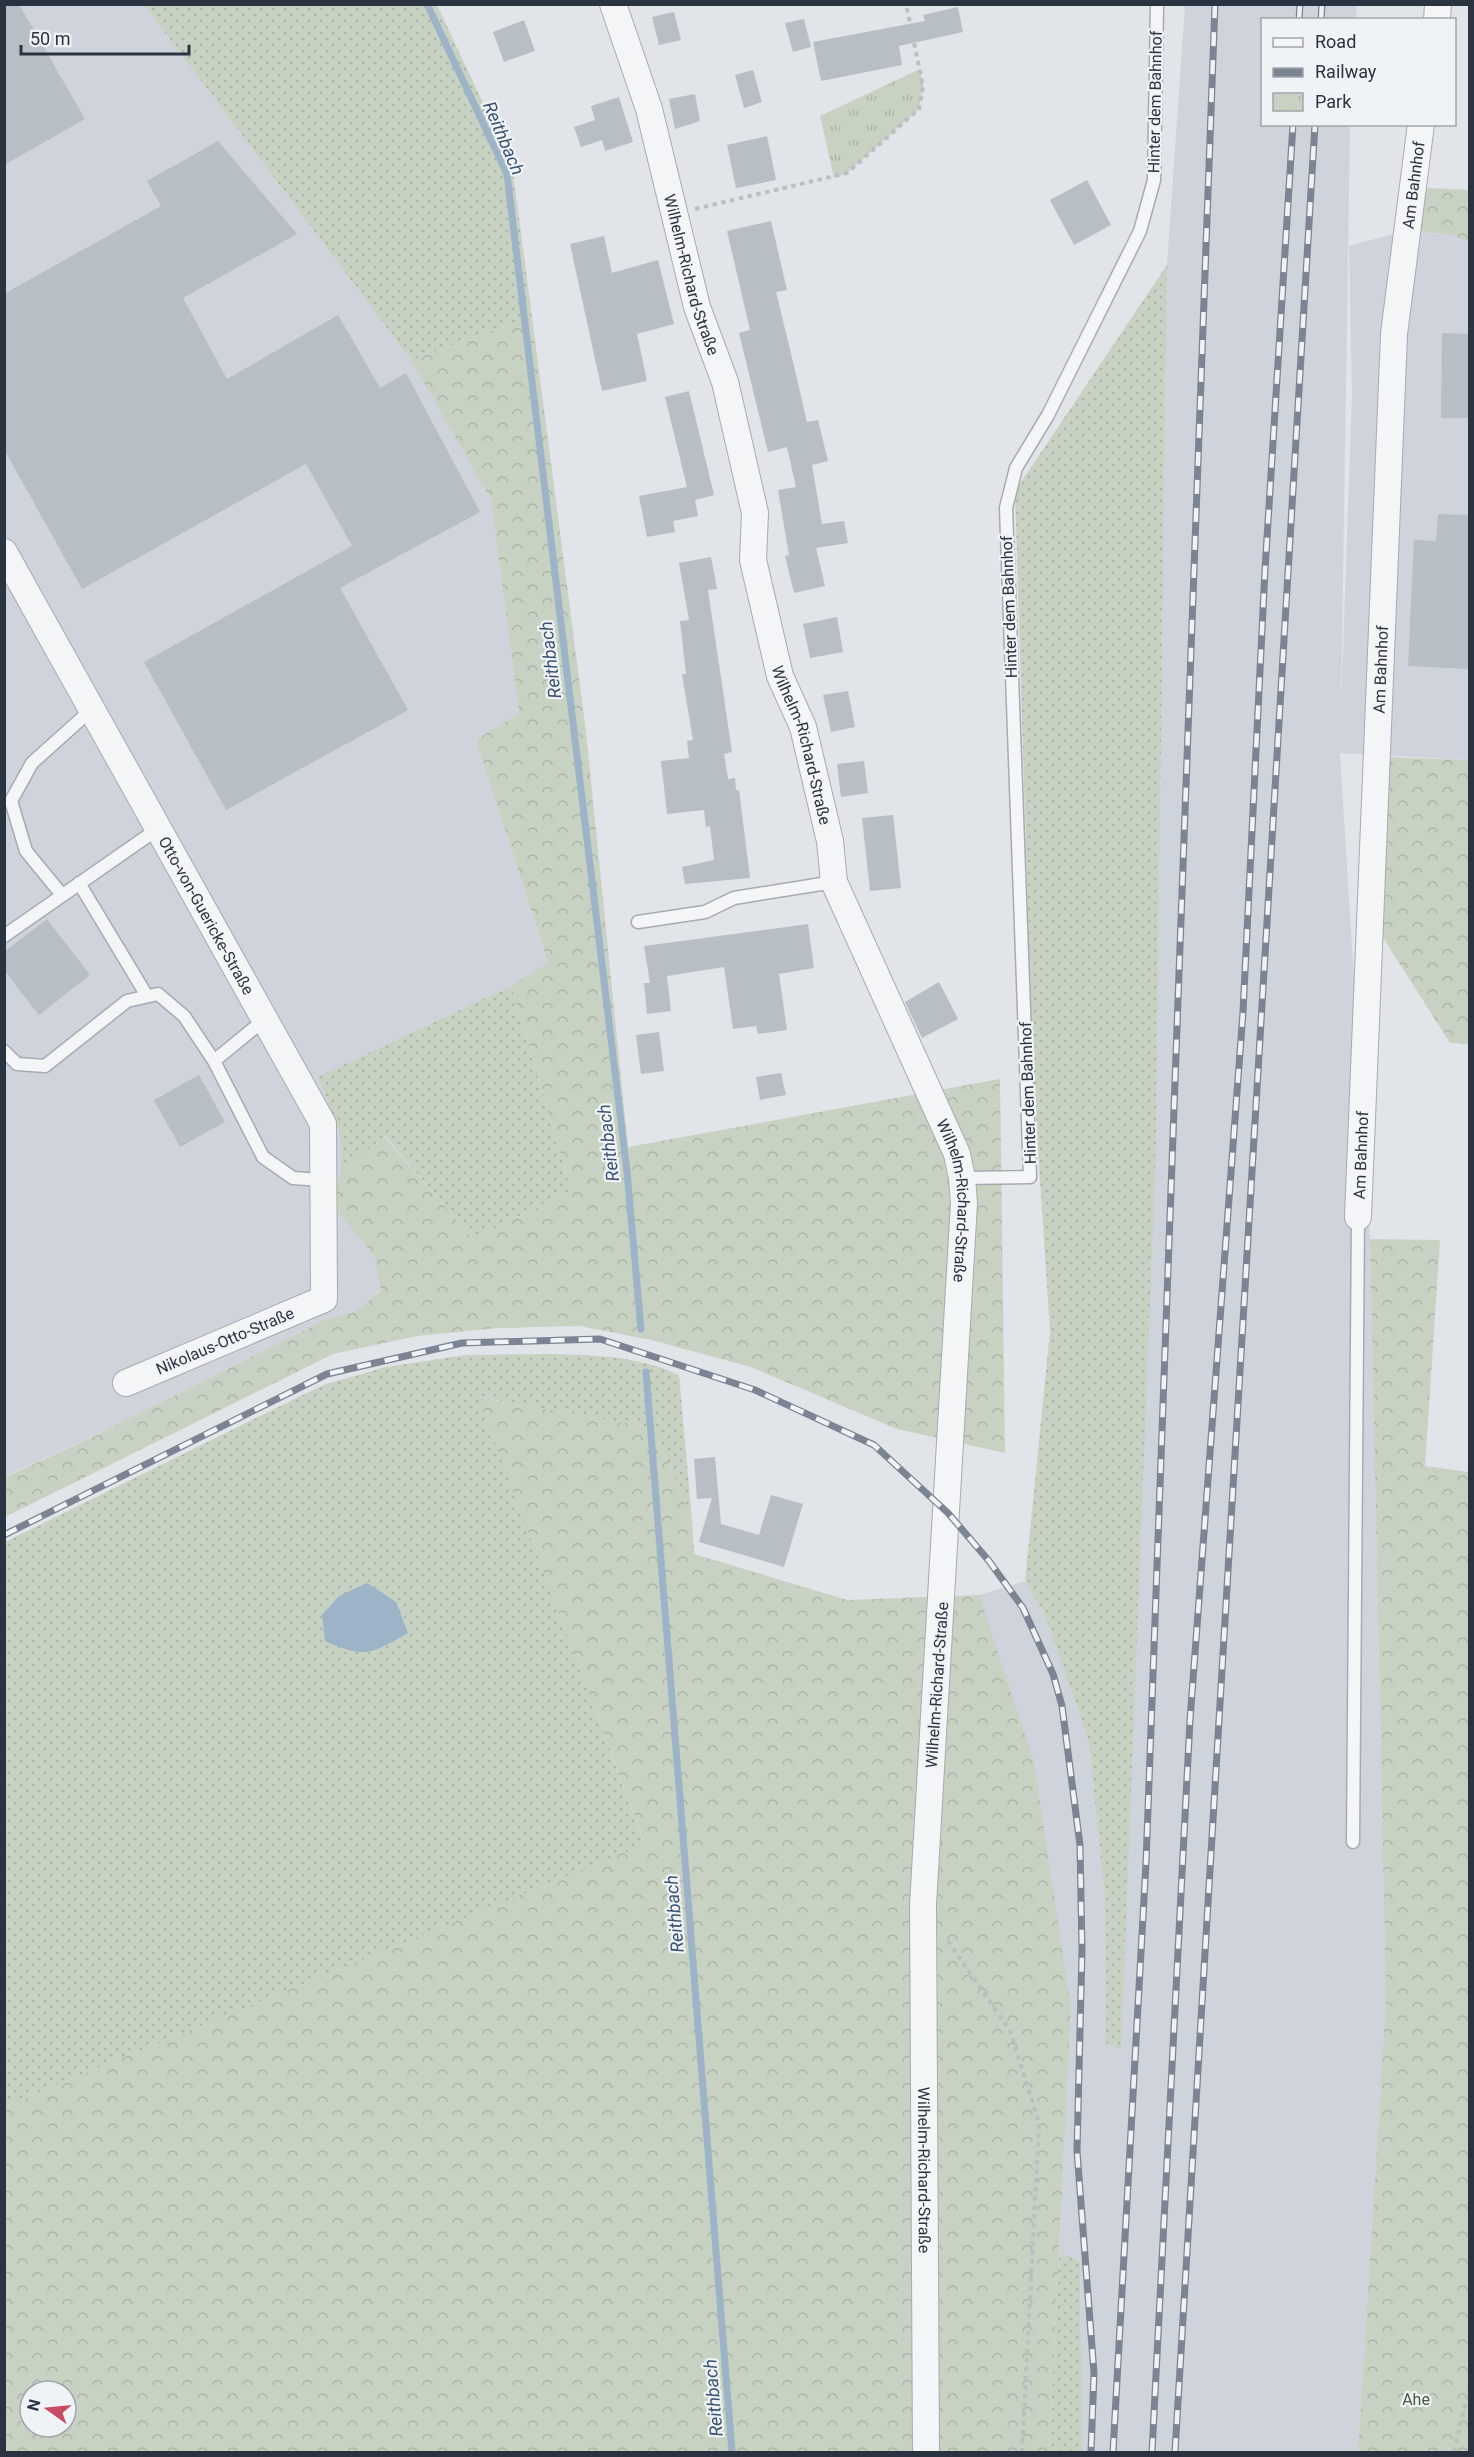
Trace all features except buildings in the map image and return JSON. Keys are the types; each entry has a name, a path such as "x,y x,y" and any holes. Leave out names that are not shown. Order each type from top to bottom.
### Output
{"street":[{"name":"Wilhelm-Richard-Straße","path":"613,4 649,109 697,307 725,382 755,513 753,560 780,676 803,727 830,841 834,882 957,1154 962,1178 964,1203 923,1905 927,2452"},
{"name":"Am Bahnhof","path":"1359,1217 1395,334 1409,230 1411,187 1421,126"},
{"name":"Otto-von-Guericke-Straße","path":"4,552 322,1124 324,1299"},
{"name":"Nikolaus-Otto-Straße","path":"126,1383 324,1299"}],"lane":[{"name":"Hinter dem Bahnhof","path":"962,1178 1030,1177 1006,508 1016,468 1048,415 1140,231 1154,180 1157,4"},
{"path":"62,896 26,850 11,801 32,763 91,710"},
{"path":"4,936 159,828"},
{"path":"638,922 705,912 734,898 834,882"},
{"path":"79,883 147,996"},
{"path":"4,1051 17,1064 45,1066 127,1001 158,994 184,1016 214,1061 263,1157 293,1178 321,1180"},
{"path":"214,1061 264,1020"},
{"path":"1353,1842 1359,1217"}],"path":[{"path":"673,214 847,173 919,109 923,86 906,4"},
{"path":"923,1905 1010,2031 1039,2123 1022,2452"},
{"path":"1454,2452 1470,2385"}],"shaded area":[{"path":"4,5 144,5 411,360 491,500 519,713 476,740 548,964 511,986 319,1077 340,1132 341,1173 333,1190 337,1212 374,1255 381,1289 356,1311 324,1320 101,1433 5,1476"},
{"path":"1185,5 1357,5 1356,18 1261,18 1261,126 1350,126 1341,708 1352,395 1349,246 1409,230 1452,235 1470,242 1469,760 1340,753 1370,1239 1386,2000 1358,2452 1082,2452 1080,2262 1059,2253 1071,2009 979,1595 1025,1581 1045,1615 1089,1743 1105,1899 1106,2043 1156,1143 1167,265"}],"green space":[{"path":"144,5 437,5 512,165 532,317 411,360"},
{"path":"920,69 923,86 919,109 847,173 834,178 820,116"},
{"path":"1411,187 1469,190 1469,242 1452,235 1409,230"},
{"path":"1167,265 1156,1143 1121,2049 1106,2043 1105,1899 1089,1743 1045,1615 1025,1581 1050,1331 1033,1073 1015,491"},
{"path":"532,317 586,732 628,1147 1000,1079 1005,1453 897,1429 751,1367 651,1340 580,1326 497,1328 417,1336 333,1354 5,1517 5,1477 91,1438 324,1320 356,1311 381,1290 374,1255 337,1212 333,1189 341,1173 384,1136 473,1239 571,1190 511,986 548,963 476,740 519,713 491,500 411,360"},
{"path":"1384,757 1469,760 1469,1044 1450,1043 1377,928"},
{"path":"511,986 571,1190 473,1239 385,1136 341,1173 340,1132 318,1077"},
{"name":"Ahe","path":"1370,1239 1440,1240 1425,1466 1469,1472 1469,2452 1358,2452 1386,2000"},
{"path":"465,1355 604,1356 656,1366 679,1375 692,1520 654,1428 479,1397 645,1845 5,2106 5,1542 323,1385 386,1367"},
{"path":"478,1397 654,1428 692,1520 694,1554 847,1600 979,1595 1034,1762 1071,2009 1049,2452 5,2452 5,2106 645,1844"},
{"path":"1059,2253 1080,2261 1082,2452 1049,2452"}],"water":[{"path":"367,1583 396,1602 408,1633 385,1646 368,1652 350,1650 325,1641 322,1615 339,1596"}],"waterway":[{"name":"Reithbach","path":"427,4 507,174 627,1172 641,1329"},
{"name":"Reithbach","path":"646,1372 732,2452"}],"railway":[{"path":"1113,2452 1146,1863 1215,4"},
{"path":"1299,18 1300,4"},
{"path":"1321,18 1322,4"},
{"path":"1152,2452 1190,1720 1243,1012 1265,570 1293,126"},
{"path":"1175,2452 1315,126"},
{"path":"4,1535 327,1374 462,1343 600,1339 755,1390 874,1445 948,1513 989,1561 1023,1608 1053,1674 1062,1706 1080,1845 1082,1951 1077,2151 1094,2373 1091,2452"}]}
